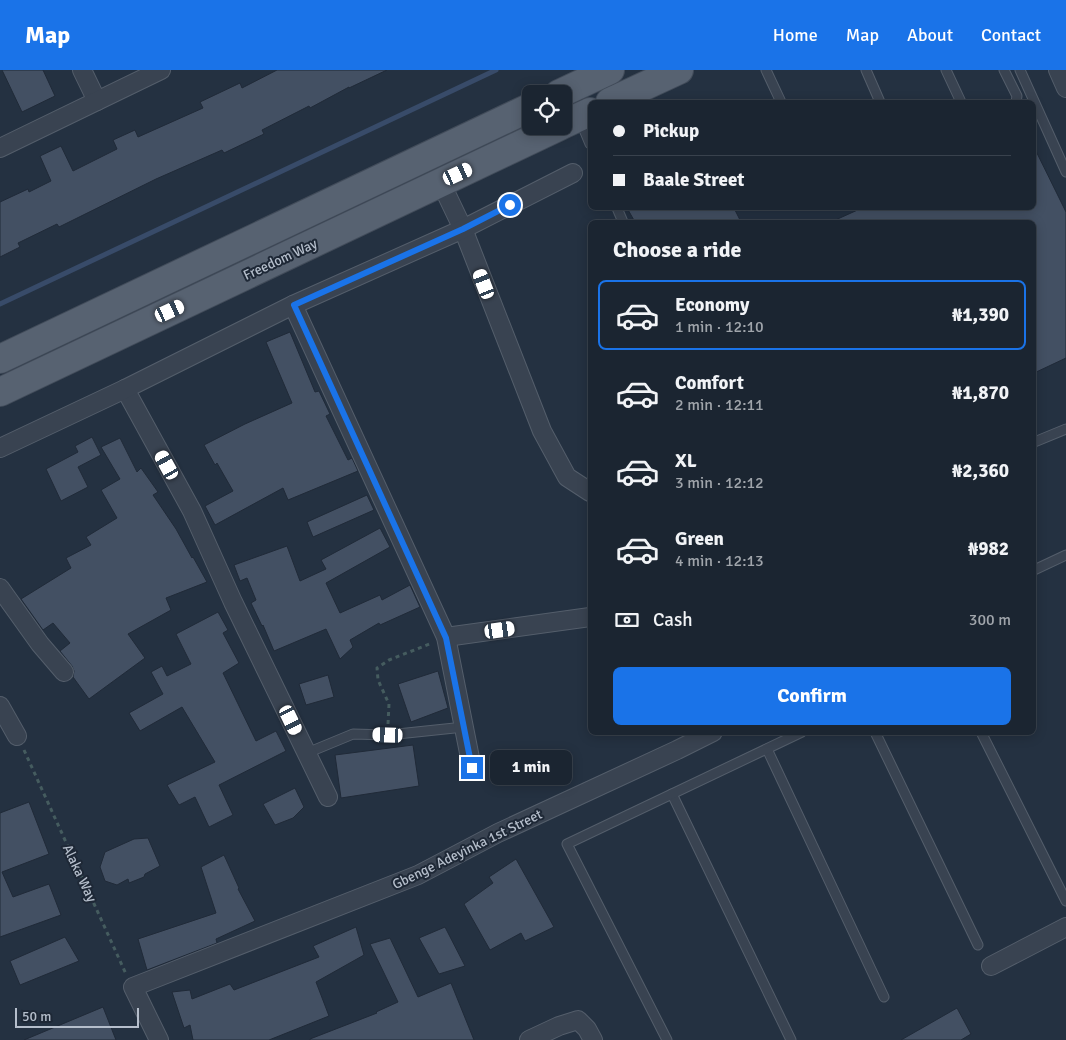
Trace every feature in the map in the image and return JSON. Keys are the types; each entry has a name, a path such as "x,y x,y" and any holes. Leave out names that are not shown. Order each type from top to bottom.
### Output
{"main road":[{"path":"572,88 610,70"},
{"path":"614,100 679,70"},
{"path":"0,359 522,111"},
{"name":"Freedom Way","path":"0,392 573,120"}],"street":[{"path":"82,70 98,101"},
{"path":"0,148 161,70"},
{"path":"1058,70 1066,88"},
{"path":"0,448 126,389 294,305 463,229 573,173"},
{"path":"441,182 463,229 542,431 568,477 588,491"},
{"path":"294,305 446,638 472,768"},
{"path":"126,389 192,511 233,602 328,797"},
{"path":"0,588 40,644 64,672"},
{"path":"446,638 588,617"},
{"path":"0,706 17,736"},
{"name":"Gbenge Adeyinka 1st Street","path":"133,987 418,875 498,834 707,735"},
{"path":"991,966 1066,927"},
{"path":"133,987 159,1040"},
{"path":"529,1040 559,1026 578,1020 587,1029 593,1040"}],"lane":[{"path":"766,70 780,100"},
{"path":"866,70 879,100"},
{"path":"946,70 960,100"},
{"path":"1004,70 1016,100"},
{"path":"1020,70 1034,100"},
{"path":"1036,105 1066,172"},
{"path":"573,120 588,141"},
{"path":"1036,441 1066,429"},
{"path":"1036,569 1066,555"},
{"path":"307,754 353,734 388,735 464,727"},
{"path":"667,1040 567,844 796,735"},
{"path":"876,735 978,945"},
{"path":"983,735 1066,901"},
{"path":"767,749 884,997"},
{"path":"672,794 791,1040"}],"path":[{"path":"388,735 389,704 378,680 377,668 389,660 446,638"},
{"name":"Alaka Way","path":"17,736 133,987"}],"building":[{"path":"2,70 43,70 55,96 22,112"},
{"path":"277,70 387,70 349,87 310,108 309,106 262,130 264,134 224,153 222,150 156,179 59,227 57,224 18,243 20,247 0,257 0,202 28,189 29,192 51,181 40,156 61,146 73,171 117,149 113,140 135,130 138,137 203,108 200,102 240,83 242,88"},
{"path":"1036,151 1066,212 1066,358 1036,372 1036,220 835,220 858,210 1036,210"},
{"path":"628,210 735,210 740,220 634,220"},
{"path":"290,332 315,392 319,391 330,414 326,416 348,460 352,458 358,471 288,500 283,488 215,525 205,506 233,491 204,445 292,403 266,342"},
{"path":"92,437 101,455 78,467 88,487 61,501 46,469 78,452 75,446"},
{"path":"120,438 137,472 141,468 158,492 153,495 176,529 207,582 166,598 171,610 128,634 145,658 89,699 73,677 74,671 72,666 60,651 70,643 53,623 43,630 21,599 71,568 66,558 91,545 86,537 117,518 101,490 120,479 101,447"},
{"path":"367,495 374,510 313,537 307,522"},
{"path":"380,528 390,547 326,583 340,613 380,595 382,600 410,585 420,607 380,625 379,623 350,640 353,647 340,659 326,629 274,651 251,603 256,600 247,578 240,581 234,565 287,546 300,581 326,569 321,560"},
{"path":"218,612 228,630 223,633 239,663 223,673 256,741 276,731 286,751 219,785 233,815 209,827 195,797 179,805 167,785 215,762 182,707 140,731 129,713 163,694 151,672 162,666 167,676 191,664 176,634"},
{"path":"438,671 448,708 411,722 398,684"},
{"path":"328,675 334,697 306,705 299,684"},
{"path":"413,745 419,786 341,798 335,755"},
{"path":"295,788 304,807 293,818 275,825 263,804"},
{"path":"29,802 49,854 2,872 13,897 49,884 61,915 0,937 0,813"},
{"path":"148,838 160,866 145,874 144,877 129,883 128,879 117,885 105,881 100,867 105,852 134,839"},
{"path":"224,855 238,889 255,921 216,939 217,943 147,970 138,939 216,913 201,867"},
{"path":"516,859 554,927 525,941 521,933 490,950 464,904 493,883 489,877"},
{"path":"356,927 364,955 316,982 329,1016 269,1040 193,1040 190,1025 184,1028 172,992 190,990 192,999 230,984 234,990 319,957 313,946"},
{"path":"445,927 465,966 439,974 419,938"},
{"path":"65,937 79,961 20,985 10,961"},
{"path":"390,938 418,997 451,983 474,1040 310,1040 377,1013 398,1002 370,944"},
{"path":"103,1007 116,1040 24,1040"},
{"path":"957,1008 971,1034 961,1040 901,1040"}],"waterway":[{"path":"0,304 496,70"}],"route":[{"path":"472,768 446,638 294,305 463,229 510,205"}]}
